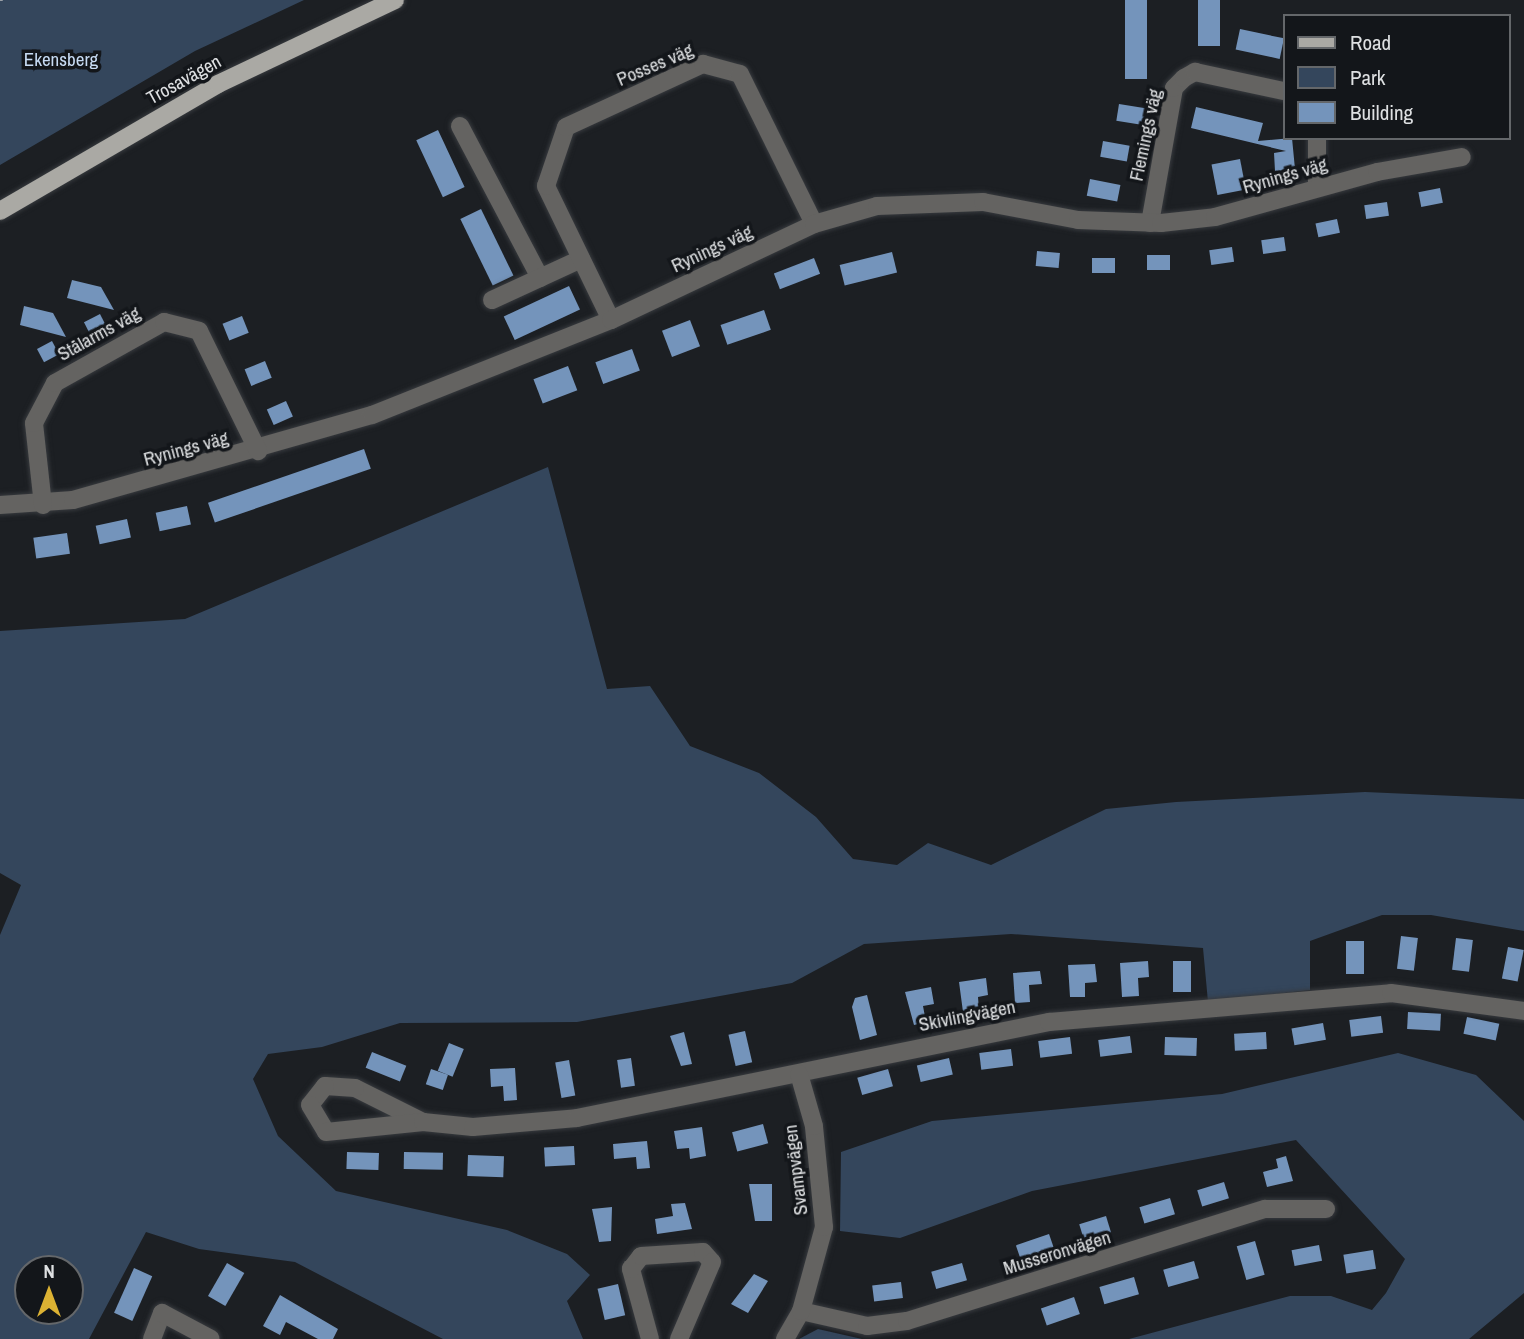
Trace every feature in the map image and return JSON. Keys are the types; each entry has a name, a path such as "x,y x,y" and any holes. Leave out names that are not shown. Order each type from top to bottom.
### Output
{"main road":[{"name":"Trosavägen","path":"0,211 218,84 395,0"}],"street":[{"name":"Posses väg","path":"611,320 546,186 566,127 703,64 740,74 814,224"},
{"name":"Flemings väg","path":"1150,223 1174,88 1195,72 1282,91"},
{"path":"460,126 540,278"},
{"path":"1317,140 1317,188"},
{"name":"Rynings väg","path":"0,505 43,505 258,451 372,415 611,320 814,224 926,201 1150,223 1215,217 1317,188 1462,157"},
{"path":"492,300 581,259"},
{"name":"Stålarms väg","path":"43,505 34,423 55,383 164,322 199,331 258,451"},
{"name":"Skivlingvägen","path":"423,1122 355,1088 325,1086 310,1105 326,1132 423,1122 472,1127 577,1118 799,1074 969,1034 1124,1016 1391,993 1524,1011"},
{"name":"Svampvägen","path":"785,1339 801,1311 824,1227 814,1125 799,1074"},
{"name":"Musseronvägen","path":"801,1311 867,1326 907,1321 1265,1209 1326,1209"},
{"path":"650,1339 631,1269 641,1256 703,1252 712,1262 679,1339"},
{"path":"152,1339 162,1313 211,1339"}],"green space":[{"name":"Ekensberg","path":"0,0 304,0 195,51 0,165"},
{"path":"548,467 607,689 650,686 690,746 759,773 816,817 853,859 897,865 928,843 991,865 1106,809 1176,802 1365,792 1524,799 1524,931 1431,915 1382,915 1310,941 1310,990 1208,1002 1203,948 1011,934 864,944 792,983 577,1022 400,1023 322,1047 268,1054 253,1079 278,1136 336,1191 507,1230 567,1254 590,1275 567,1301 583,1339 443,1339 295,1262 199,1249 146,1232 89,1339 0,1339 0,935 21,885 0,873 0,631 185,619"},
{"path":"1398,1053 1476,1075 1524,1121 1524,1293 1469,1339 1129,1339 1290,1296 1331,1296 1372,1310 1386,1293 1405,1259 1296,1140 1032,1191 900,1238 840,1231 841,1152 932,1121 1222,1094"},
{"path":"818,1329 862,1339 799,1339"}],"building":[{"path":"1125,0 1147,0 1147,79 1125,79"},
{"path":"1198,0 1220,0 1220,46 1198,46"},
{"path":"1240,29 1282,38 1280,59 1236,50"},
{"path":"1119,104 1149,109 1146,125 1116,121"},
{"path":"1196,107 1263,123 1258,141 1292,140 1295,169 1275,171 1274,153 1286,151 1191,128"},
{"path":"438,130 465,187 443,197 416,140"},
{"path":"1103,141 1130,146 1127,161 1100,157"},
{"path":"1240,159 1246,189 1217,195 1212,165"},
{"path":"1090,179 1120,185 1117,202 1087,196"},
{"path":"1440,188 1443,203 1421,207 1418,192"},
{"path":"1387,202 1389,216 1366,219 1364,205"},
{"path":"481,209 513,276 493,286 460,219"},
{"path":"1337,219 1340,233 1318,237 1315,224"},
{"path":"1284,237 1286,251 1263,254 1261,240"},
{"path":"1232,247 1234,262 1211,265 1209,250"},
{"path":"1037,251 1060,253 1059,268 1036,266"},
{"path":"892,252 897,272 845,285 840,265"},
{"path":"1147,255 1170,255 1170,270 1147,270"},
{"path":"814,258 820,274 780,289 774,273"},
{"path":"1092,258 1115,258 1115,273 1092,273"},
{"path":"72,280 101,287 114,310 67,298"},
{"path":"569,286 580,310 515,340 504,316"},
{"path":"24,306 53,313 66,337 20,325"},
{"path":"764,310 771,330 727,345 721,325"},
{"path":"100,314 107,328 91,336 84,322"},
{"path":"242,316 249,333 229,341 223,324"},
{"path":"690,320 700,346 672,357 662,331"},
{"path":"52,341 59,354 44,362 37,349"},
{"path":"632,349 640,371 603,384 595,362"},
{"path":"265,361 272,378 251,386 245,369"},
{"path":"568,366 577,390 543,404 533,379"},
{"path":"286,401 293,417 274,425 267,410"},
{"path":"364,449 371,469 215,523 208,503"},
{"path":"187,506 191,525 160,531 156,513"},
{"path":"127,519 131,538 100,544 96,526"},
{"path":"67,533 70,554 36,559 33,538"},
{"path":"1401,936 1418,938 1414,971 1397,969"},
{"path":"1456,938 1473,940 1469,972 1452,970"},
{"path":"1346,941 1364,941 1364,974 1346,974"},
{"path":"1508,947 1524,950 1518,981 1502,978"},
{"path":"1148,961 1149,977 1138,978 1139,996 1122,997 1120,963"},
{"path":"1173,961 1191,961 1191,992 1173,992"},
{"path":"1095,964 1097,982 1085,983 1085,997 1070,997 1068,965"},
{"path":"1040,971 1042,984 1029,985 1030,1002 1015,1003 1013,973"},
{"path":"986,978 988,995 978,997 979,1010 963,1012 959,982"},
{"path":"931,987 934,1004 923,1006 926,1022 914,1025 905,992"},
{"path":"867,995 877,1035 860,1040 852,1007 855,998"},
{"path":"1408,1012 1441,1014 1440,1031 1407,1029"},
{"path":"1381,1016 1383,1033 1351,1037 1349,1020"},
{"path":"1467,1017 1499,1024 1496,1040 1463,1034"},
{"path":"1323,1023 1326,1040 1294,1045 1291,1029"},
{"path":"745,1031 752,1062 736,1066 728,1035"},
{"path":"684,1032 692,1064 681,1066 670,1036"},
{"path":"1266,1032 1267,1049 1235,1051 1234,1034"},
{"path":"1130,1036 1132,1053 1100,1057 1098,1040"},
{"path":"1070,1037 1072,1054 1040,1058 1038,1041"},
{"path":"1165,1037 1197,1038 1196,1056 1164,1055"},
{"path":"449,1043 464,1049 453,1077 438,1071"},
{"path":"1011,1049 1013,1066 981,1070 979,1053"},
{"path":"372,1052 406,1066 400,1082 366,1068"},
{"path":"631,1058 635,1086 621,1088 617,1060"},
{"path":"949,1058 953,1075 921,1082 917,1065"},
{"path":"569,1060 575,1095 561,1098 555,1062"},
{"path":"515,1068 517,1100 504,1101 503,1086 491,1087 490,1069"},
{"path":"431,1069 448,1075 443,1090 426,1084"},
{"path":"888,1069 893,1086 862,1095 857,1078"},
{"path":"763,1124 768,1143 737,1152 732,1132"},
{"path":"702,1127 706,1156 690,1159 689,1148 677,1149 674,1131"},
{"path":"647,1141 650,1168 637,1169 636,1157 614,1159 613,1144"},
{"path":"574,1146 575,1165 545,1167 544,1148"},
{"path":"347,1152 379,1153 378,1170 346,1169"},
{"path":"404,1152 443,1153 443,1170 404,1169"},
{"path":"468,1155 504,1156 503,1177 467,1176"},
{"path":"1286,1156 1293,1181 1267,1187 1263,1172 1278,1168 1276,1159"},
{"path":"1224,1182 1229,1198 1202,1206 1197,1190"},
{"path":"749,1184 772,1184 772,1221 755,1221"},
{"path":"1170,1198 1175,1214 1144,1224 1139,1207"},
{"path":"685,1203 692,1229 657,1234 655,1219 673,1216 671,1204"},
{"path":"612,1207 611,1241 599,1242 592,1209"},
{"path":"1106,1216 1111,1232 1084,1240 1079,1224"},
{"path":"1049,1234 1055,1251 1022,1262 1016,1245"},
{"path":"1255,1241 1265,1275 1246,1280 1237,1246"},
{"path":"1319,1245 1322,1261 1295,1266 1292,1250"},
{"path":"1373,1250 1376,1269 1346,1273 1343,1255"},
{"path":"1194,1261 1199,1278 1168,1287 1163,1270"},
{"path":"227,1263 244,1273 225,1306 208,1296"},
{"path":"962,1263 967,1280 936,1289 931,1272"},
{"path":"134,1268 152,1276 132,1321 114,1313"},
{"path":"754,1274 768,1281 748,1313 731,1304"},
{"path":"1134,1277 1139,1294 1104,1304 1099,1287"},
{"path":"901,1282 903,1298 874,1301 872,1286"},
{"path":"618,1284 625,1315 605,1320 598,1289"},
{"path":"280,1295 338,1329 333,1339 318,1339 286,1322 280,1335 263,1326"},
{"path":"1074,1297 1080,1314 1047,1325 1041,1308"}]}
